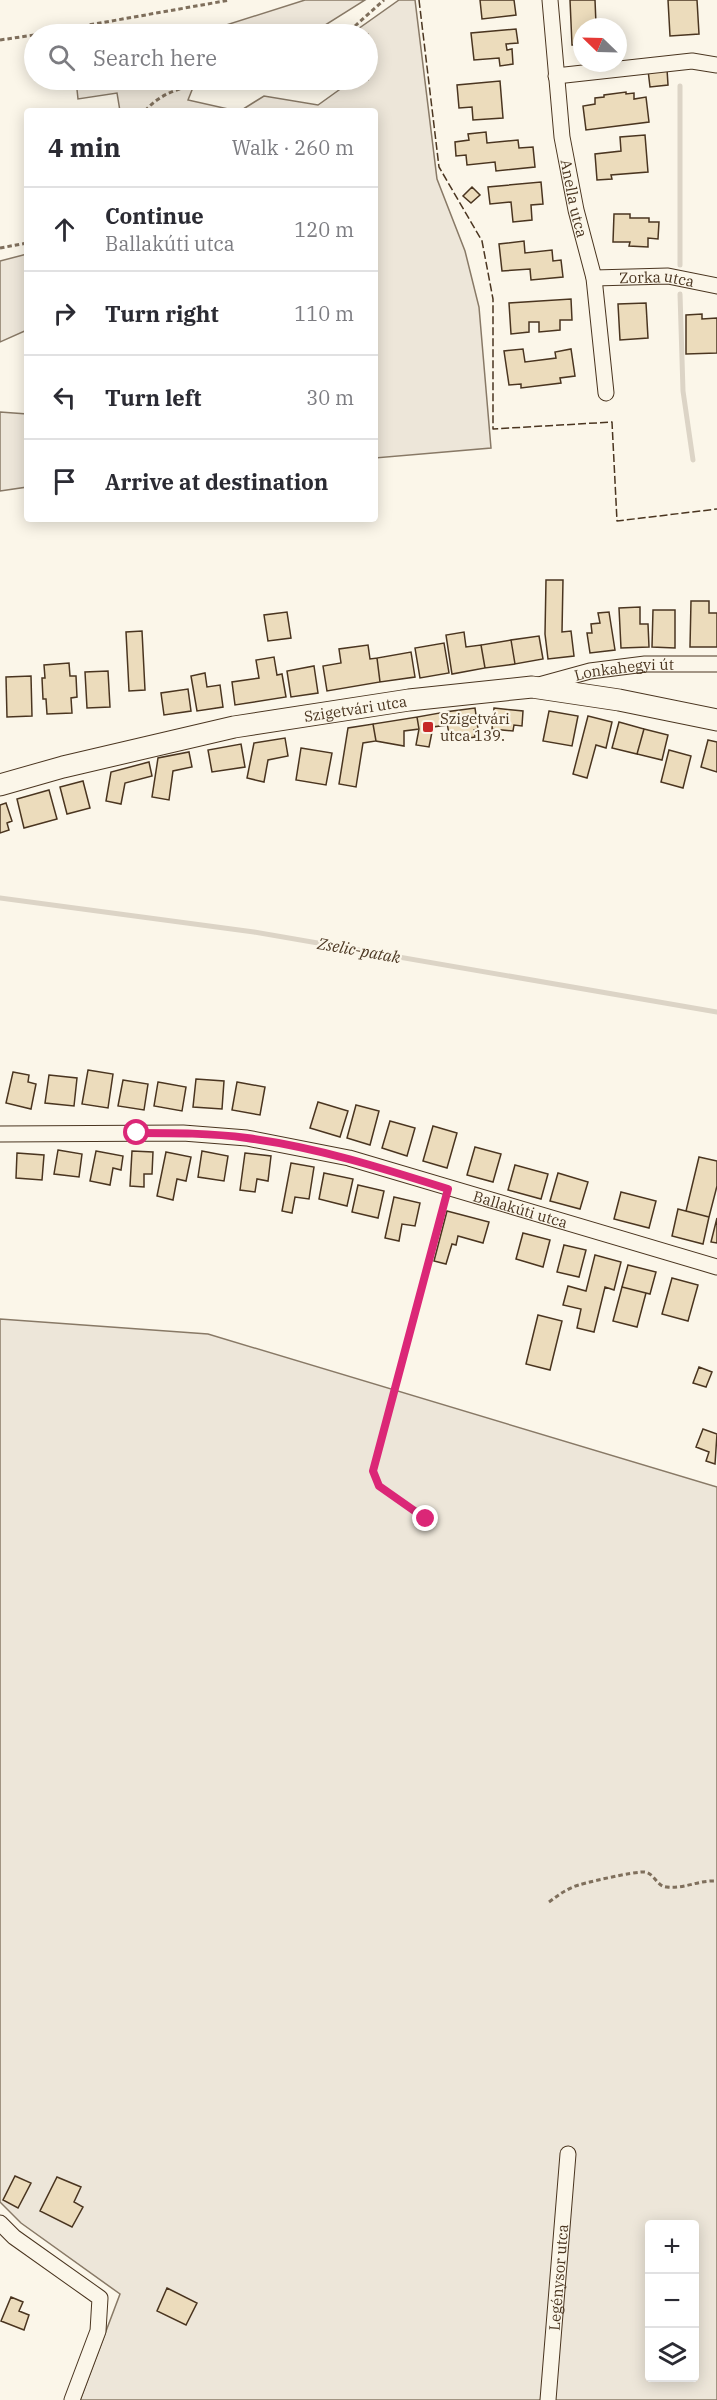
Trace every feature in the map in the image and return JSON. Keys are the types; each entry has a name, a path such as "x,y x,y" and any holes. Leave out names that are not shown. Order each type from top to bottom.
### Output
{"street":[{"name":"Anella utca","path":"550,0 562,137 576,210 594,278 606,393"},
{"path":"555,76 692,62 717,65"},
{"name":"Zorka utca","path":"594,278 668,276 717,285"},
{"name":"Lonkahegyi út","path":"532,687 590,671 645,664 717,664"},
{"name":"Szigetvári utca","path":"0,785 63,767 234,727 409,700 532,687 619,700 717,720"},
{"name":"Ballakúti utca","path":"0,1134 183,1133 248,1138 349,1158 448,1189 717,1266"},
{"name":"Legénysor utca","path":"548,2400 568,2154"},
{"path":"0,2223 14,2237 100,2298 98,2331 72,2400"}],"path":[{"path":"97,24 230,0"},
{"path":"357,24 384,0"},
{"path":"0,40 24,37"},
{"path":"147,108 153,101 176,90"},
{"path":"0,248 24,244"},
{"path":"426,1519 379,1486 373,1471 448,1189"},
{"path":"549,1902 574,1886 637,1872 650,1874 661,1885 668,1888 691,1885 703,1880 717,1881"}],"shaded area":[{"path":"305,0 365,0 327,24 229,24"},
{"path":"399,0 415,0 437,179 465,251 479,307 491,448 378,458 378,108 245,108 264,96 318,105 339,90 378,90 378,24 365,24"},
{"path":"77,90 192,90 188,100 224,108 120,108 117,93 78,99"},
{"path":"24,255 24,331 0,342 0,261"},
{"path":"0,412 24,414 24,487 0,491"},
{"path":"0,1319 208,1334 717,1487 717,2400 80,2400 120,2294 21,2223 0,2202"}],"building":[{"path":"480,0 514,0 516,15 482,19"},
{"path":"570,0 595,0 596,18 573,18 572,45"},
{"path":"668,0 697,0 699,34 670,36"},
{"path":"516,29 518,43 506,44 507,50 512,49 513,64 500,66 499,58 474,60 471,33"},
{"path":"667,69 668,85 650,87 648,70"},
{"path":"500,81 503,118 473,120 472,107 459,108 457,85"},
{"path":"626,92 626,94 634,93 634,99 646,97 649,122 586,130 583,106 595,104 595,98 604,97 604,95"},
{"path":"486,132 487,143 518,140 519,148 533,147 535,167 496,171 495,162 467,165 466,155 456,156 455,142 469,140 468,134"},
{"path":"645,135 648,172 611,175 612,179 597,180 595,154 621,151 620,137"},
{"path":"541,182 543,204 531,205 532,220 513,222 511,202 490,204 488,187"},
{"path":"472,187 480,195 471,203 463,196"},
{"path":"614,214 630,214 630,218 649,218 649,222 659,222 658,239 648,238 648,247 629,246 630,242 613,242"},
{"path":"524,241 525,253 552,250 553,261 561,260 563,277 531,280 530,269 502,271 499,244"},
{"path":"571,299 572,320 560,320 560,330 539,332 539,322 529,322 529,332 511,334 509,303"},
{"path":"646,303 648,338 620,340 618,304"},
{"path":"702,314 702,319 717,318 717,353 686,354 686,315"},
{"path":"523,349 525,362 556,358 555,352 571,349 575,376 560,378 561,383 521,388 521,384 509,385 504,351"},
{"path":"546,580 563,580 562,632 571,631 574,656 548,659 545,634"},
{"path":"691,601 709,601 709,613 717,613 717,647 690,647"},
{"path":"640,607 640,624 648,624 649,647 621,648 619,608"},
{"path":"653,610 675,610 675,648 652,647"},
{"path":"287,612 291,638 268,641 264,615"},
{"path":"609,612 615,650 590,653 587,633 592,633 591,624 600,623 598,613"},
{"path":"142,631 145,690 129,691 126,632"},
{"path":"464,632 466,647 481,645 485,668 452,674 446,635"},
{"path":"539,636 543,659 515,664 511,640"},
{"path":"511,640 515,664 485,668 481,645"},
{"path":"444,643 449,673 420,678 415,648"},
{"path":"368,645 370,659 377,658 380,682 327,691 323,666 341,663 339,649"},
{"path":"411,652 415,677 380,682 377,658"},
{"path":"274,657 277,675 282,674 286,697 235,705 232,682 259,678 256,660"},
{"path":"69,663 70,676 76,676 77,697 71,698 72,713 47,714 46,699 43,699 44,665"},
{"path":"314,666 318,693 291,697 287,671"},
{"path":"108,671 110,707 87,708 85,672"},
{"path":"205,673 207,687 220,685 223,707 197,711 191,676"},
{"path":"31,676 32,716 7,717 6,677"},
{"path":"188,689 191,711 164,715 161,693"},
{"path":"475,708 478,729 474,730 475,737 456,740 455,733 449,734 445,712"},
{"path":"494,708 523,711 522,726 514,725 513,731 492,729"},
{"path":"549,711 578,716 572,746 543,741"},
{"path":"445,712 447,725 433,727 429,747 416,745 419,729 417,717"},
{"path":"588,716 612,722 606,748 596,745 587,778 573,774"},
{"path":"417,717 419,729 404,731 404,746 376,741 373,724"},
{"path":"619,722 644,729 637,754 612,748"},
{"path":"373,724 376,741 363,743 356,787 339,784 348,728"},
{"path":"644,729 668,735 662,760 637,754"},
{"path":"285,738 288,756 268,760 264,782 247,778 254,743"},
{"path":"708,740 717,742 717,772 701,767"},
{"path":"241,744 245,767 212,772 208,750"},
{"path":"301,748 332,753 326,785 296,780"},
{"path":"669,750 691,756 683,788 661,782"},
{"path":"189,752 192,767 173,771 169,800 152,797 158,758"},
{"path":"149,762 152,776 125,783 121,804 106,801 111,772"},
{"path":"83,781 90,808 67,814 60,787"},
{"path":"49,790 57,819 24,828 17,799"},
{"path":"6,803 12,821 7,823 9,830 0,833 0,805"},
{"path":"88,1070 113,1074 108,1108 82,1104"},
{"path":"13,1072 29,1075 28,1082 36,1084 31,1109 6,1103"},
{"path":"49,1075 77,1078 74,1106 45,1103"},
{"path":"196,1079 224,1081 222,1109 193,1107"},
{"path":"123,1080 148,1084 144,1110 118,1106"},
{"path":"158,1082 186,1087 182,1111 154,1106"},
{"path":"237,1082 265,1087 260,1115 232,1110"},
{"path":"318,1102 348,1111 340,1137 310,1128"},
{"path":"356,1105 379,1111 370,1145 347,1138"},
{"path":"390,1121 415,1128 407,1156 382,1148"},
{"path":"433,1126 457,1133 447,1168 423,1161"},
{"path":"475,1147 501,1154 493,1182 467,1175"},
{"path":"58,1150 82,1154 79,1177 54,1174"},
{"path":"96,1151 123,1156 121,1170 113,1168 110,1185 90,1181"},
{"path":"132,1151 153,1152 152,1174 144,1174 144,1187 130,1186"},
{"path":"202,1151 228,1156 224,1181 198,1177"},
{"path":"166,1152 191,1157 186,1181 177,1179 173,1200 157,1196"},
{"path":"17,1153 44,1155 42,1180 16,1178"},
{"path":"245,1153 271,1156 268,1181 257,1179 255,1192 240,1190"},
{"path":"699,1157 717,1161 717,1186 709,1217 686,1211"},
{"path":"291,1163 314,1167 309,1199 295,1197 292,1213 282,1211"},
{"path":"515,1165 548,1174 541,1199 508,1190"},
{"path":"324,1173 353,1179 347,1206 319,1199"},
{"path":"558,1173 588,1182 580,1209 550,1201"},
{"path":"358,1185 384,1191 378,1218 352,1212"},
{"path":"621,1192 656,1201 649,1228 614,1219"},
{"path":"394,1197 420,1203 415,1226 402,1224 399,1241 385,1238"},
{"path":"678,1209 709,1217 703,1244 672,1236"},
{"path":"447,1211 489,1222 483,1243 458,1236 456,1245 452,1244 446,1264 434,1261"},
{"path":"717,1218 717,1243 711,1242"},
{"path":"523,1233 550,1240 543,1267 516,1259"},
{"path":"564,1245 586,1250 579,1277 557,1272"},
{"path":"595,1255 621,1262 614,1290 605,1287 594,1332 577,1328 581,1309 563,1305 568,1286 586,1291"},
{"path":"628,1265 656,1272 650,1294 622,1287"},
{"path":"672,1278 698,1285 688,1321 662,1314"},
{"path":"622,1287 646,1293 637,1327 613,1321"},
{"path":"538,1315 562,1321 550,1370 526,1364"},
{"path":"699,1367 712,1372 706,1387 693,1383"},
{"path":"703,1429 717,1434 715,1464 706,1461 709,1452 696,1447"},
{"path":"15,2176 31,2183 18,2208 3,2200"},
{"path":"57,2177 81,2187 74,2202 83,2207 72,2227 40,2211"},
{"path":"167,2288 197,2303 186,2325 157,2311"},
{"path":"11,2297 23,2302 19,2311 29,2315 24,2330 1,2321"}],"waterway":[{"path":"680,86 680,265"},
{"path":"680,294 683,391 693,460"},
{"name":"Zselic-patak","path":"0,898 254,932 717,1012"}],"fence":[{"path":"419,0 439,167 482,241 493,299 493,429 612,422 617,521 717,509"}],"place":[{"name":"Szigetvári utca 139.","path":"428,727"}],"route":[{"path":"137,1133 183,1133 248,1138 349,1158 448,1189 373,1471 379,1486 426,1519"}]}
